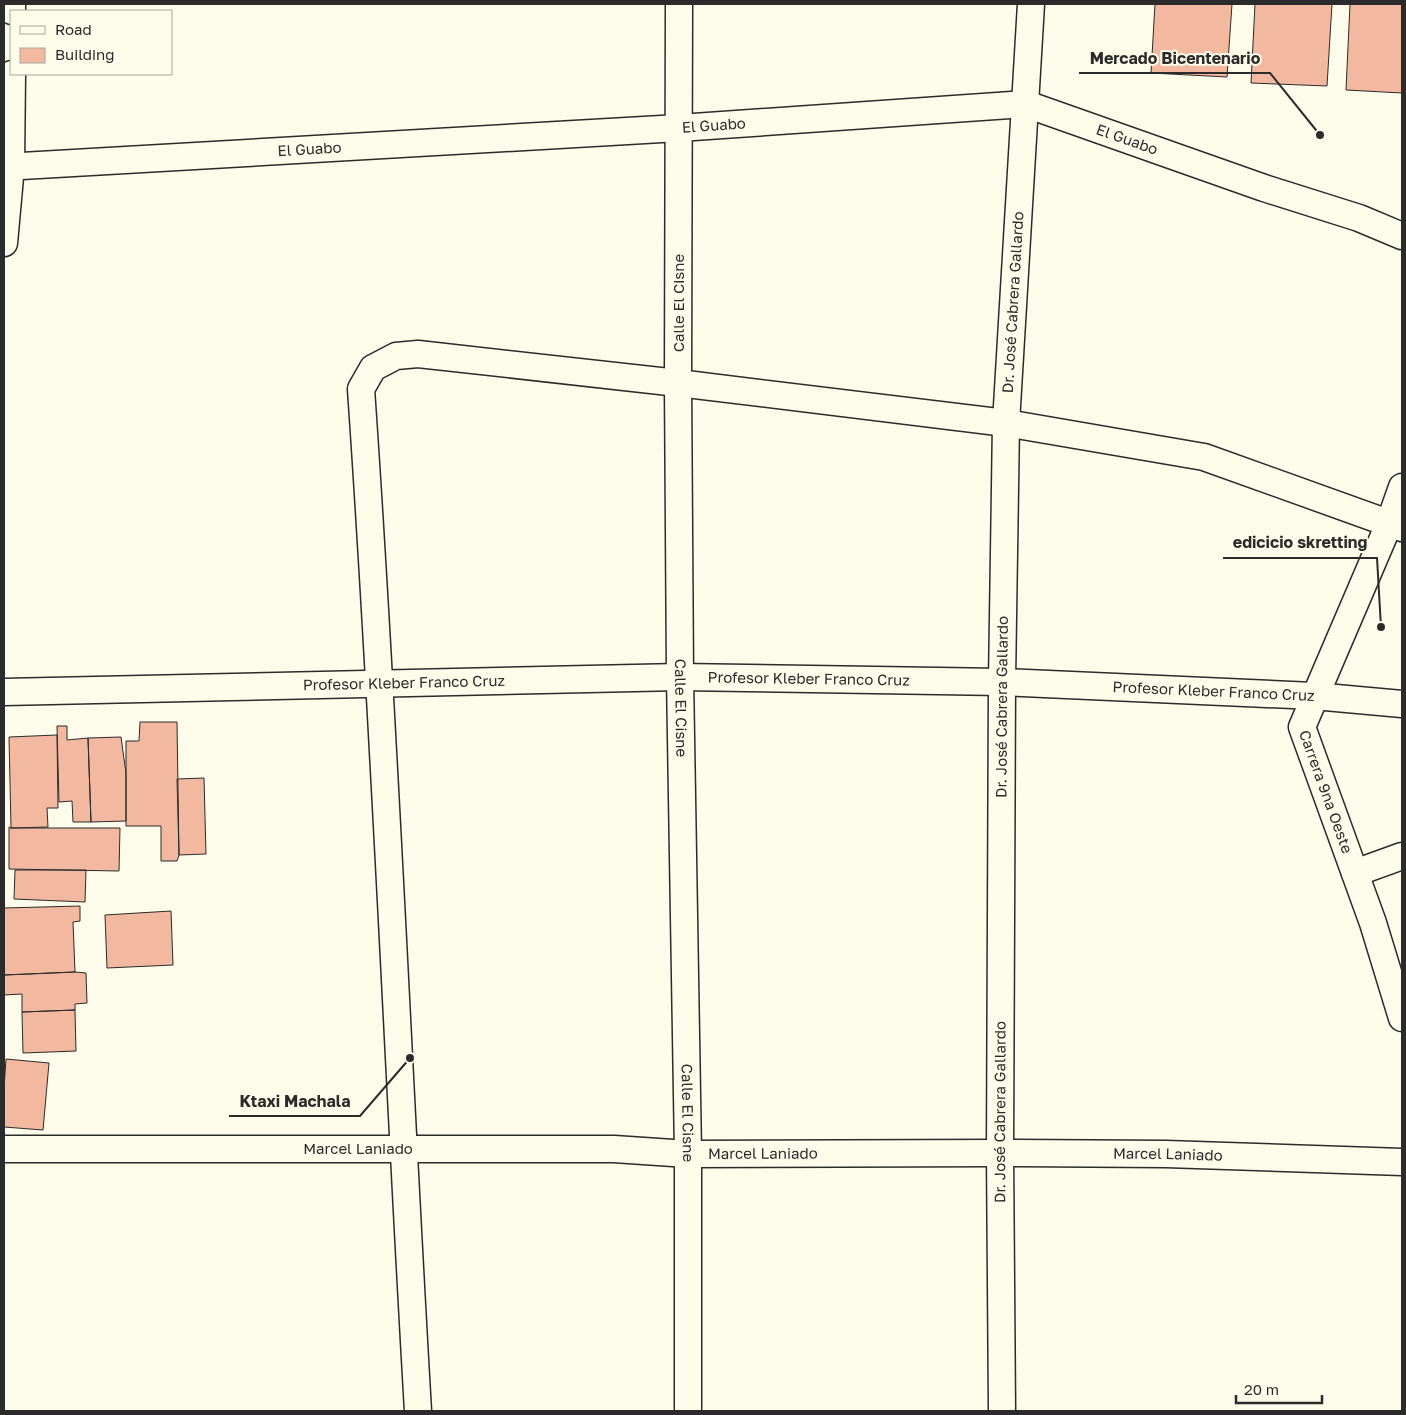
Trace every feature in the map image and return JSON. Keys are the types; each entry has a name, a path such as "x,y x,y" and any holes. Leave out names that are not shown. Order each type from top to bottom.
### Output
{"street":[{"name":"Calle El Cisne","path":"679,4 678,383 680,677 688,1154 688,1411"},
{"name":"Dr. José Cabrera Gallardo","path":"1002,1411 1000,1153 1002,682 1006,424 1032,4"},
{"path":"4,243 12,75"},
{"name":"El Guabo","path":"8,167 679,128 1026,104 1255,185 1360,218 1402,236"},
{"path":"418,1411 380,683 361,389 373,368 396,356 418,354 678,383 1006,424 1204,457 1396,526"},
{"name":"Carrera 9na Oeste","path":"1402,487 1396,526 1314,696 1302,727 1373,922 1402,1018"},
{"name":"Profesor Kleber Franco Cruz","path":"4,692 680,677 1002,682 1314,696 1402,704"},
{"path":"1355,873 1402,856"},
{"name":"Marcel Laniado","path":"4,1149 614,1149 688,1154 1166,1154 1402,1162"}],"building":[{"path":"1155,4 1232,4 1227,77 1151,73"},
{"path":"1255,4 1332,4 1327,86 1251,83"},
{"path":"1350,4 1402,4 1402,93 1346,90"},
{"path":"140,722 177,722 179,855 177,861 161,861 161,826 126,826 126,741 139,741"},
{"path":"57,726 67,726 67,740 88,738 91,822 73,822 72,801 59,802"},
{"path":"57,735 58,808 47,808 48,827 11,828 9,737"},
{"path":"121,737 126,773 126,821 91,822 88,738"},
{"path":"204,778 206,854 179,855 177,779"},
{"path":"9,827 120,828 119,871 9,869"},
{"path":"15,870 86,870 85,902 14,899"},
{"path":"80,906 80,921 73,922 75,972 4,975 4,908"},
{"path":"171,911 173,965 107,968 105,915"},
{"path":"86,973 87,1003 75,1004 75,1010 22,1012 22,994 4,995 4,975"},
{"path":"75,1010 76,1051 23,1053 22,1012"},
{"path":"6,1059 49,1063 43,1130 4,1127"}],"place":[{"name":"Mercado Bicentenario","path":"1320,135"},
{"name":"edicicio skretting","path":"1381,627"},
{"name":"Ktaxi Machala","path":"410,1058"}]}
